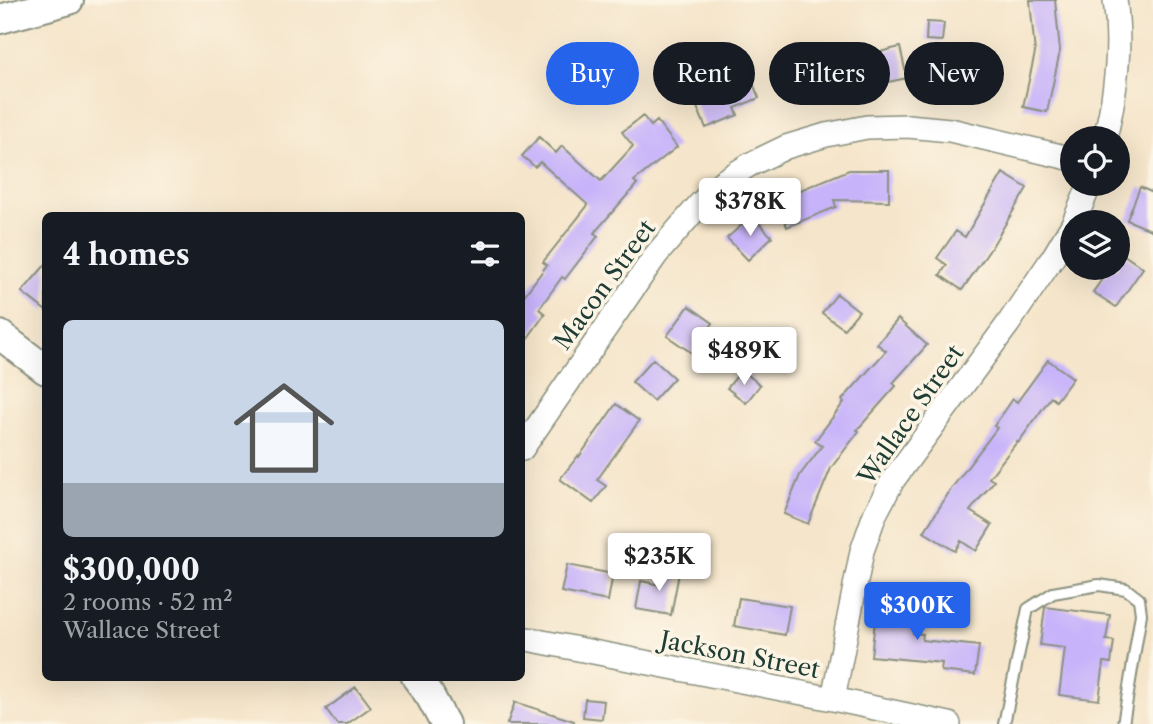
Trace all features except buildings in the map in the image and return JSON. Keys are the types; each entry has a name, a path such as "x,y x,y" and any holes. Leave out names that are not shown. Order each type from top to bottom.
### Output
{"street":[{"path":"0,19 69,0"},
{"path":"1108,126 1114,102 1118,59 1115,0"},
{"name":"Macon Street","path":"525,445 656,255 722,182 749,165 786,147 867,127 908,126 950,130 1060,156"},
{"name":"Wallace Street","path":"833,699 862,551 875,514 893,480 1008,324 1060,246"},
{"path":"0,335 42,367"},
{"name":"Jackson Street","path":"525,639 949,724"},
{"path":"419,681 444,724"}],"lane":[{"path":"1004,724 1028,608 1054,593 1099,585 1126,589 1139,599 1141,614 1122,724"}]}
